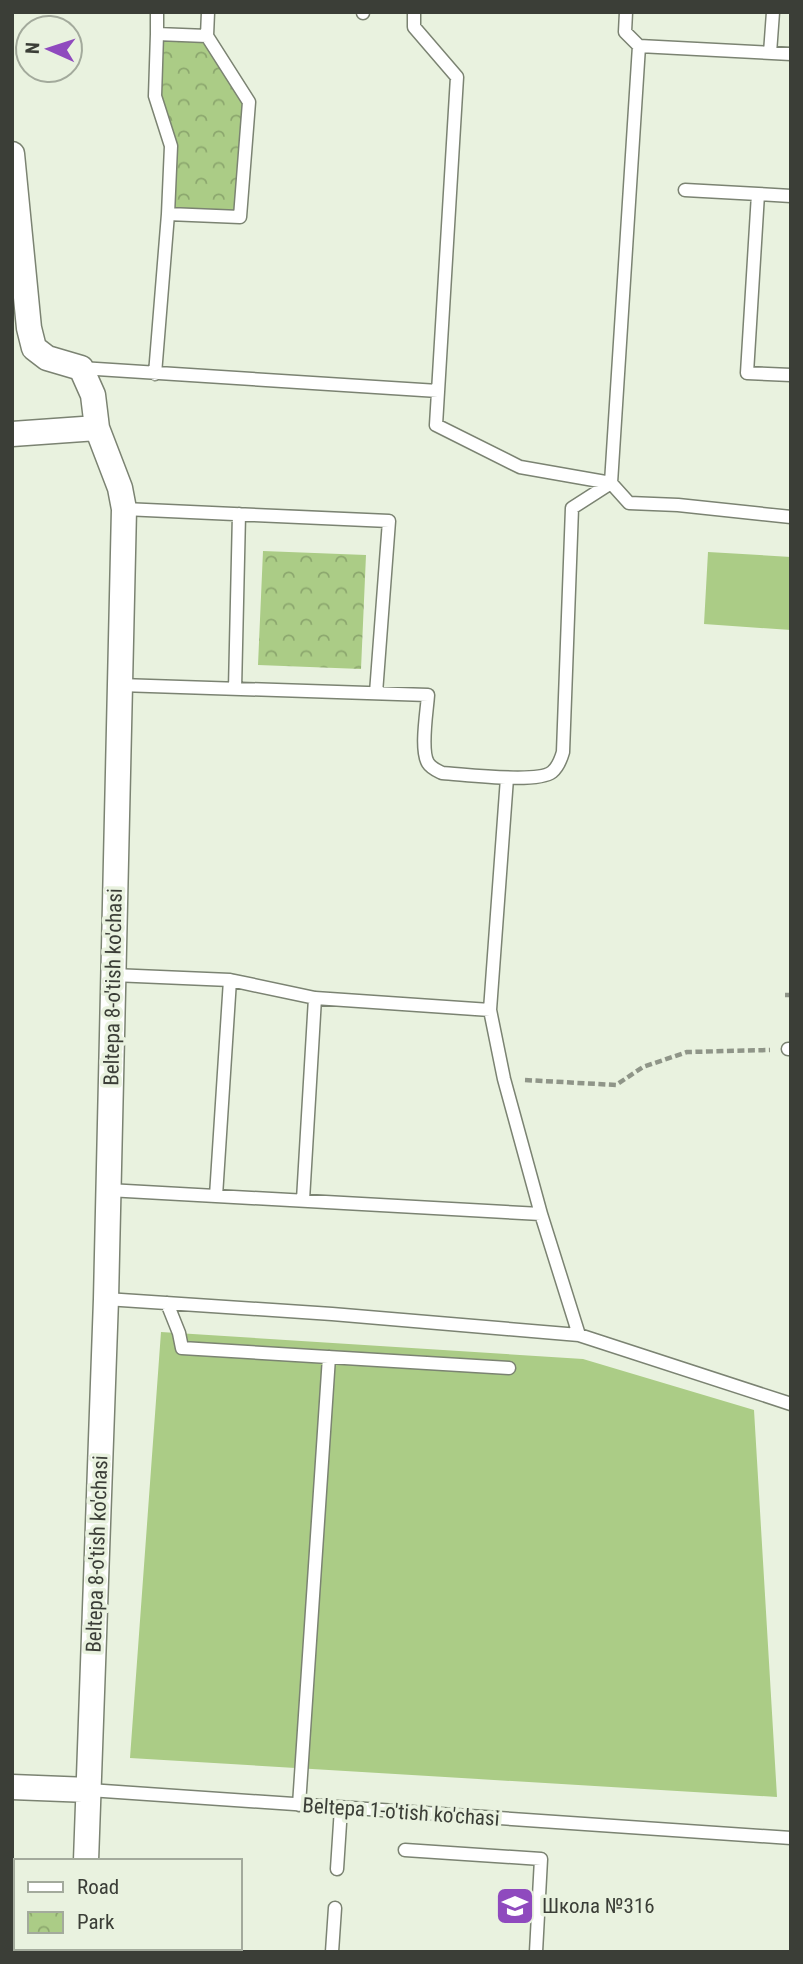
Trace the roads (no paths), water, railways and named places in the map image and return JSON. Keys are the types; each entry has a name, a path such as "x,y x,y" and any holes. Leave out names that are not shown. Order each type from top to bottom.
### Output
{"street":[{"path":"12,154 29,328 34,348 47,358 81,368"},
{"name":"Beltepa 8-o'tish ko'chasi","path":"81,368 93,395 97,428 120,488 124,509 106,1299 86,1859"},
{"path":"12,434 97,428"},
{"name":"Beltepa 1-o'tish ko'chasi","path":"12,1787 89,1790"}],"lane":[{"path":"155,373 171,146 155,96 156,12"},
{"path":"168,214 240,217 249,102 206,36 208,12"},
{"path":"414,12 414,27 457,77 436,425 520,467 611,483 629,503 678,505 791,517"},
{"path":"626,12 625,32 639,46 791,54"},
{"path":"770,53 773,12"},
{"path":"157,34 206,36"},
{"path":"611,483 639,46"},
{"path":"685,190 791,196"},
{"path":"758,194 747,373 791,375"},
{"path":"81,368 438,391"},
{"path":"120,685 428,695 425,751 427,762 433,769 442,773 507,778 546,775 553,771 563,752 572,508 611,483"},
{"path":"124,509 389,521 376,693"},
{"path":"235,689 239,514"},
{"path":"507,778 490,1010 504,1079 541,1214 579,1335"},
{"path":"113,975 230,980 315,998 490,1010"},
{"path":"216,1196 230,980"},
{"path":"303,1200 315,998"},
{"path":"108,1190 541,1214"},
{"path":"106,1299 332,1314 579,1335 791,1404"},
{"path":"167,1303 182,1348 509,1368"},
{"path":"299,1805 329,1357"},
{"name":"Beltepa 1-o'tish ko'chasi","path":"89,1790 791,1838"},
{"path":"337,1869 341,1808"},
{"path":"405,1850 541,1859 536,1952"},
{"path":"332,1952 335,1909"}],"place":[{"name":"Школа №316","path":"515,1906"}]}
